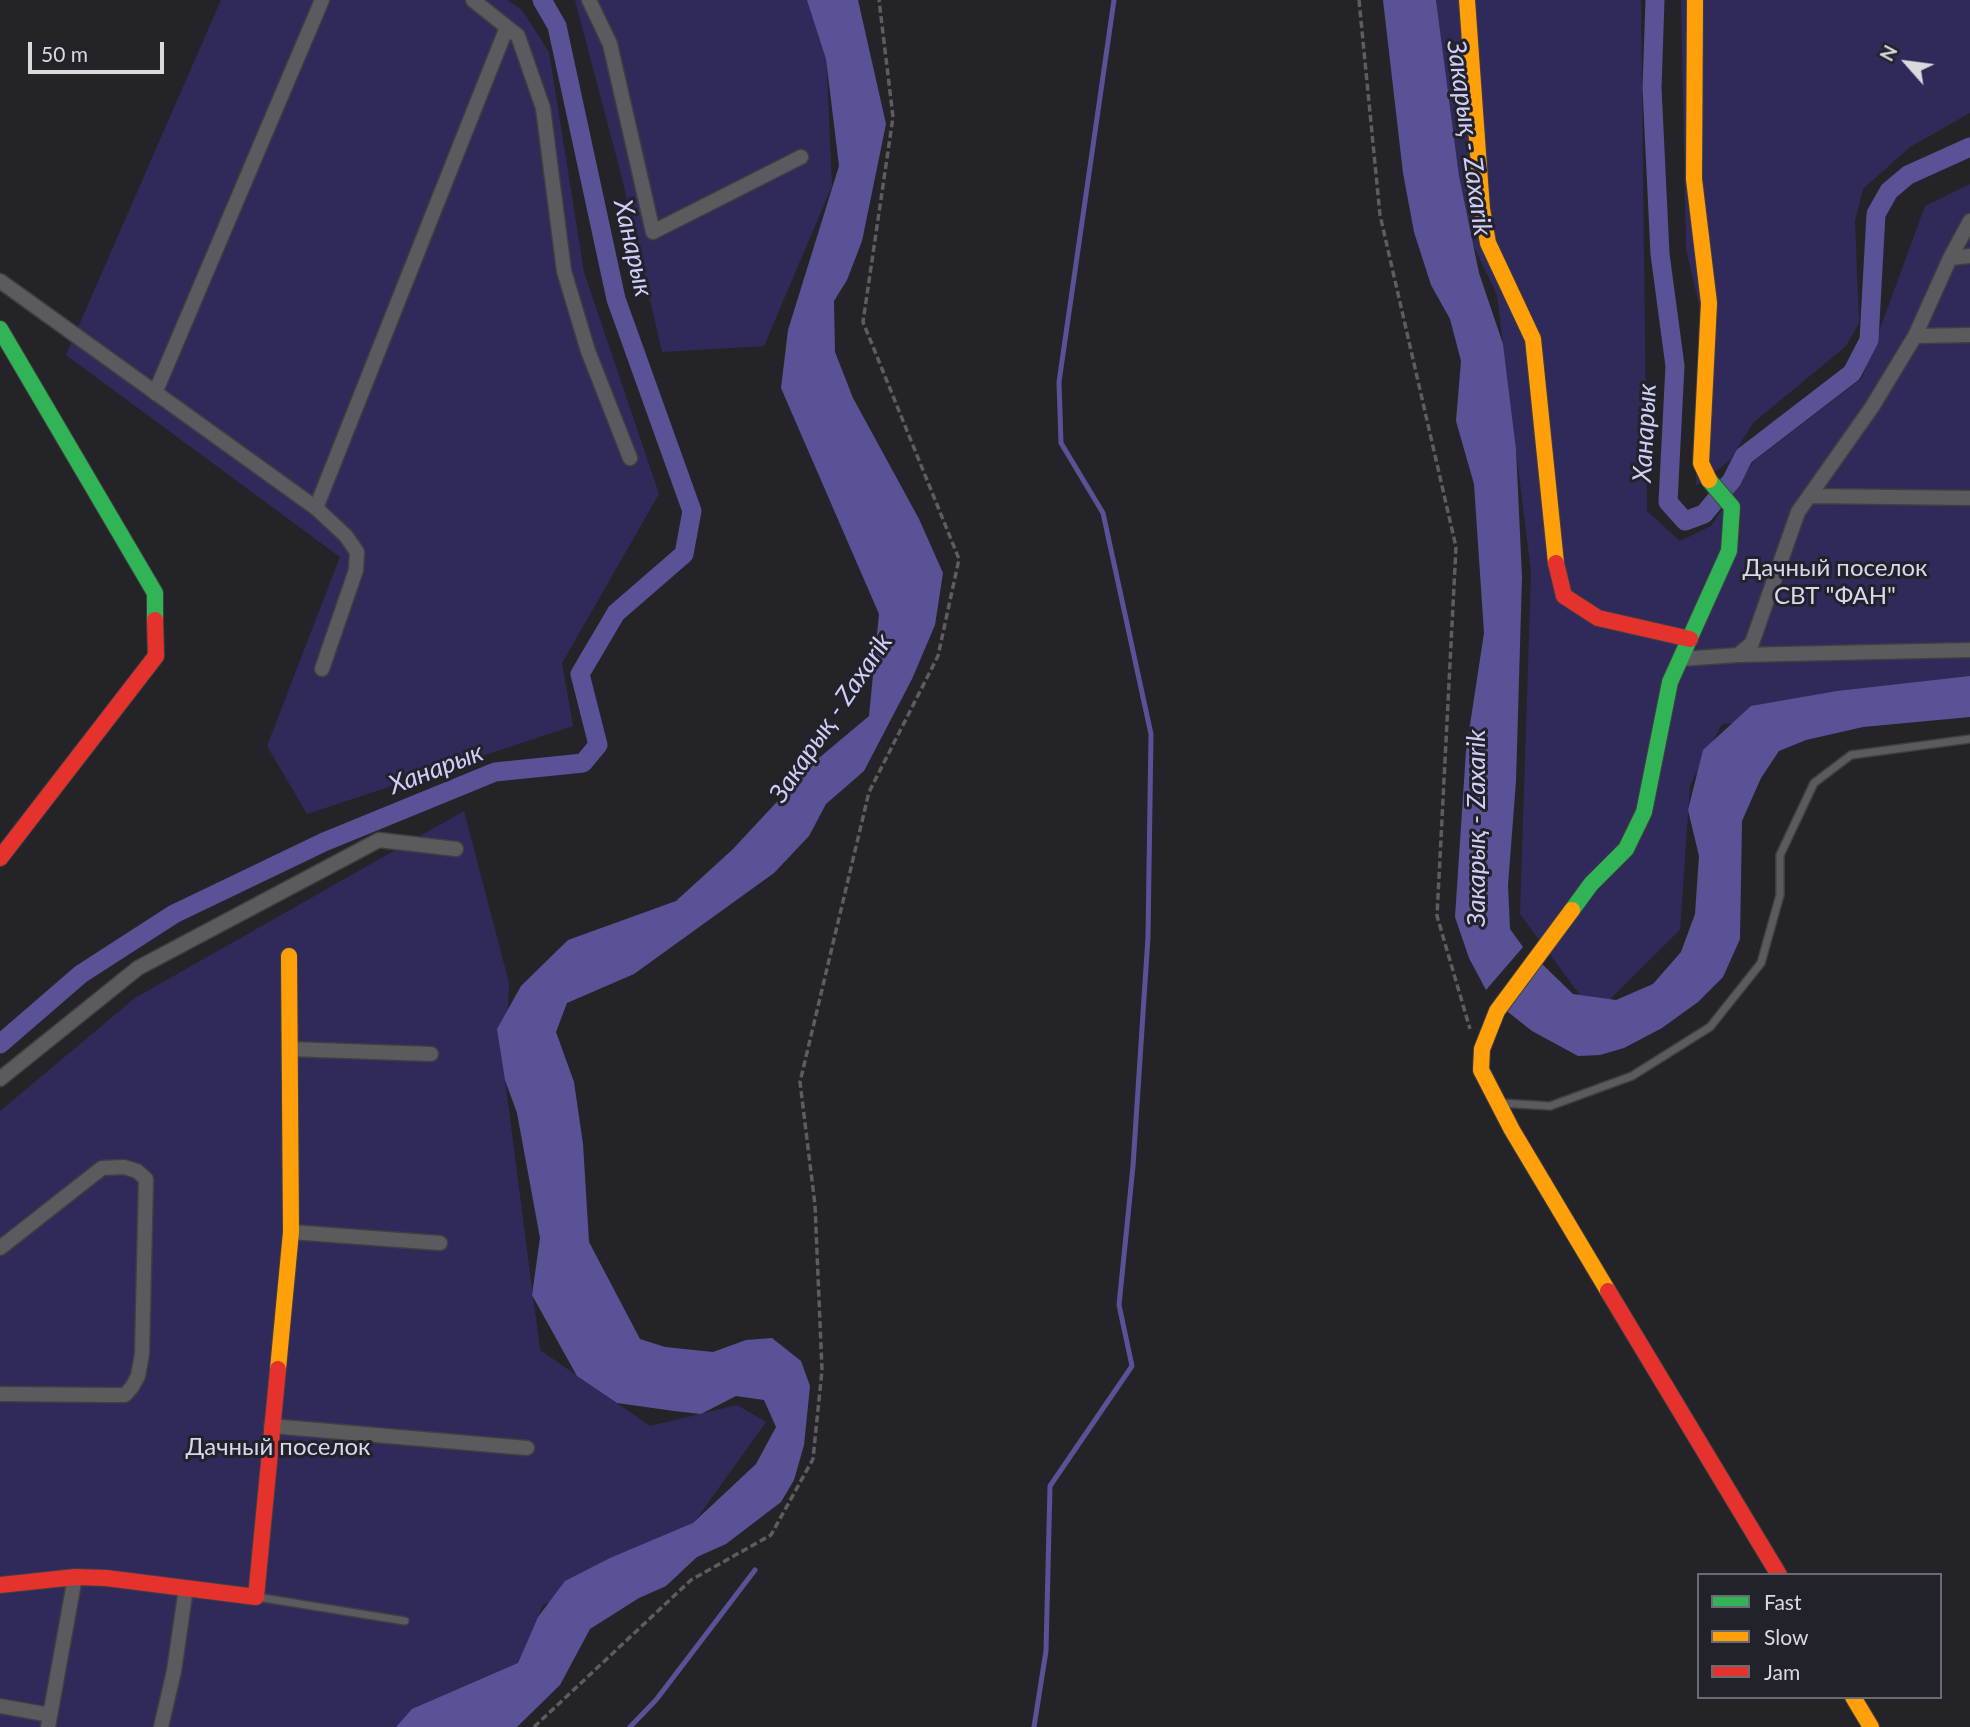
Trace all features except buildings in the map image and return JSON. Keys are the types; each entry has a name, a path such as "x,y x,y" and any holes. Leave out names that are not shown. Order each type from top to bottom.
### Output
{"street":[{"path":"155,393 322,0"},
{"path":"473,0 518,36 543,108 564,271 588,351 630,458"},
{"path":"589,0 610,44 653,232 801,157"},
{"path":"1467,0 1482,209 1488,243 1533,340 1558,580 1564,596 1598,618 1690,639"},
{"path":"1695,0 1694,179 1710,303 1701,463 1708,479 1732,507 1729,551 1670,682 1644,812 1626,849 1591,884 1497,1012 1482,1049 1481,1070 1512,1130 1778,1573"},
{"path":"316,508 507,27"},
{"path":"1738,655 1752,643 1760,628 1792,524 1872,407 1915,337 1950,258 1970,221"},
{"path":"1950,258 1970,256"},
{"path":"0,281 316,508 346,536 357,552 356,570 322,669"},
{"path":"0,329 155,593 156,656 0,858"},
{"path":"1915,337 1970,335"},
{"path":"1811,496 1970,498"},
{"path":"1681,659 1738,655 1970,650"},
{"path":"0,1079 138,968 379,841 456,849"},
{"path":"0,1586 75,1577 256,1597 291,1232 289,956"},
{"path":"290,1049 430,1054"},
{"path":"0,1248 102,1168 124,1167 137,1171 146,1180 142,1354 138,1376 132,1387 125,1395 0,1394"},
{"path":"291,1232 440,1243"},
{"path":"271,1426 527,1448"},
{"path":"0,1706 49,1721 75,1577"},
{"path":"161,1727 174,1671 186,1588"},
{"path":"1854,1699 1871,1727"}],"lane":[{"path":"1500,1103 1550,1106 1562,1102 1632,1076 1710,1027 1761,963 1780,895 1780,855 1814,783 1851,755 1970,739"},
{"path":"256,1597 405,1621"}],"path":[{"path":"534,1727 691,1580 771,1535 813,1459 822,1370 815,1205 800,1082 870,792 938,656 959,559 863,322 893,117 879,0"},
{"path":"1359,0 1380,215 1456,547 1437,916 1469,1026 1482,1049"}],"green space":[{"path":"221,0 507,0 522,10 549,52 584,272 659,494 562,663 573,726 307,814 267,746 340,557 66,355"},
{"path":"575,0 808,0 826,52 832,186 764,346 662,352 622,178"},
{"name":"Дачный поселок СВТ \"ФАН\"","path":"1436,0 1641,0 1647,511 1680,541 1711,526 1754,461 1862,378 1925,206 1970,184 1970,707 1722,724 1690,785 1680,930 1609,1000 1580,995 1520,914 1531,572 1497,295 1466,230"},
{"path":"1681,0 1970,0 1970,113 1910,147 1863,189 1855,221 1859,323 1846,346 1753,423 1730,460 1696,486 1700,309 1686,249"},
{"name":"Дачный поселок","path":"464,811 509,983 505,1080 540,1350 650,1426 737,1405 766,1422 685,1535 543,1605 511,1681 427,1727 0,1727 0,1111 135,998"}],"water":[{"path":"807,0 858,0 886,124 862,241 847,280 834,301 835,352 853,398 919,519 943,573 935,625 912,679 864,771 826,804 809,836 774,873 634,974 567,1003 556,1032 574,1082 583,1144 589,1242 640,1339 665,1347 713,1352 746,1340 772,1338 801,1361 810,1386 804,1445 794,1480 781,1502 726,1544 697,1557 666,1586 639,1598 590,1629 560,1685 517,1727 396,1727 412,1709 518,1663 538,1617 565,1581 610,1558 693,1523 756,1464 776,1427 764,1400 736,1396 701,1414 674,1411 617,1403 577,1376 532,1295 540,1238 517,1113 505,1080 497,1029 521,986 568,940 676,901 733,849 813,763 869,716 879,614 781,388 788,330 839,166 826,59"},
{"name":"Закарық - Zaxarik","path":"1383,0 1436,0 1459,176 1479,273 1503,344 1516,449 1522,577 1516,781 1508,885 1510,929 1523,947 1486,990 1469,958 1455,917 1466,751 1484,633 1474,484 1456,421 1461,361 1450,319 1431,285 1414,232 1403,173"},
{"path":"1970,676 1970,717 1863,727 1806,740 1779,751 1761,778 1742,821 1740,939 1723,977 1698,1002 1662,1028 1624,1048 1600,1055 1578,1056 1532,1031 1503,1008 1541,963 1573,994 1616,1000 1653,984 1681,952 1695,914 1699,856 1688,810 1703,750 1751,706 1837,691"}],"waterway":[{"name":"Ханарык","path":"0,1044 81,974 174,914 324,842 495,772 583,763 598,745 580,674 616,613 684,554 692,511 616,299 557,26 542,0"},
{"path":"1034,1727 1046,1651 1050,1486 1132,1366 1119,1305 1133,1166 1148,937 1151,734 1103,513 1061,443 1059,382 1114,0"},
{"name":"Ханарык","path":"1655,0 1652,88 1660,254 1675,366 1668,502 1685,521 1704,514 1732,480 1744,456 1852,373 1869,340 1876,214 1889,191 1908,175 1970,147"},
{"path":"630,1727 656,1700 755,1570"}],"traffic: fast":[{"path":"0,329 155,593 155,620"},
{"path":"1572,910 1591,884 1626,849 1644,812 1670,682 1729,551 1732,507 1709,480"}],"traffic: slow":[{"path":"1467,0 1482,209 1488,243 1533,339 1556,563"},
{"path":"1695,0 1694,179 1709,303 1701,463 1709,480"},
{"path":"1572,910 1497,1011 1482,1049 1481,1070 1512,1130 1608,1291"},
{"path":"278,1369 291,1232 289,956"},
{"path":"1854,1699 1871,1727"}],"traffic: jam":[{"path":"1556,563 1564,596 1598,618 1690,639"},
{"path":"0,858 156,656 155,620"},
{"path":"1608,1291 1778,1573"},
{"path":"0,1585 75,1577 106,1578 256,1597 278,1369"}]}
